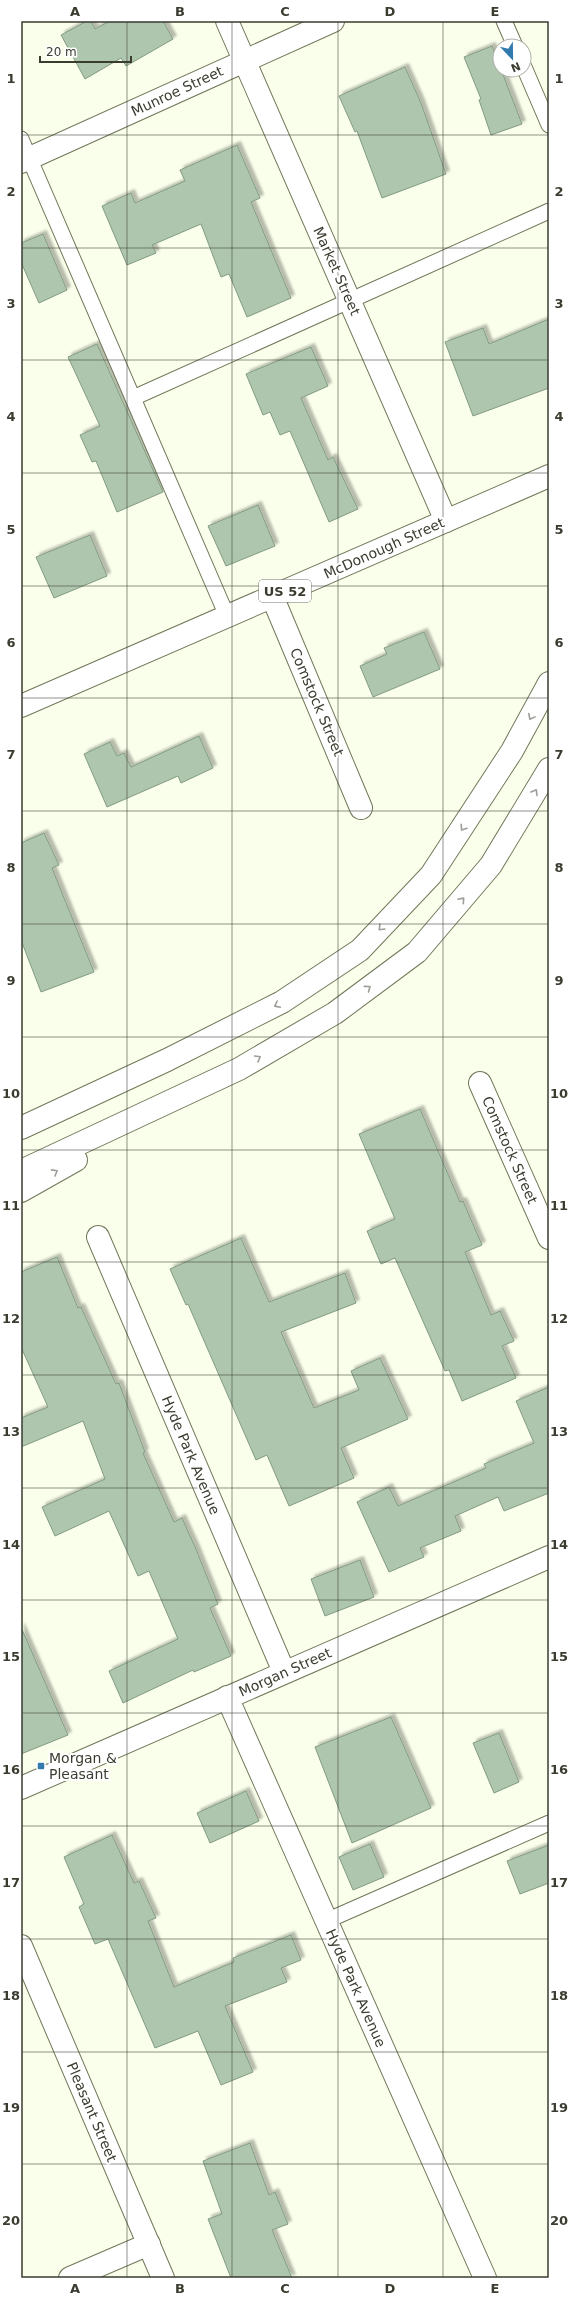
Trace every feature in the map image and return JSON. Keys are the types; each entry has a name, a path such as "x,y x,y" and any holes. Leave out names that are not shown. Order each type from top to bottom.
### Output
{"street":[{"name":"Market Street","path":"227,21 446,521"},
{"name":"Munroe Street","path":"25,160 333,21"},
{"name":"McDonough Street","path":"21,706 549,476"},
{"name":"Comstock Street","path":"272,596 361,808"},
{"path":"21,1128 282,1002 360,950 432,875 512,752 549,683"},
{"path":"21,1191 239,1069 335,1013 417,952 491,865 549,769"},
{"path":"21,1171 239,1069"},
{"name":"Comstock Street","path":"480,1083 549,1238"},
{"path":"21,1123 69,1105"},
{"name":"Hyde Park Avenue","path":"98,1237 284,1672"},
{"name":"Morgan Street","path":"21,1788 549,1557"},
{"name":"Hyde Park Avenue","path":"227,1697 485,2278"},
{"name":"Pleasant Street","path":"21,1946 163,2278"},
{"path":"70,2278 149,2244"}],"lane":[{"path":"504,21 511,38"},
{"path":"529,78 549,125"},
{"path":"21,139 25,160 133,398 227,616"},
{"path":"133,398 549,211"},
{"path":"326,1920 549,1823"}],"building":[{"path":"87,21 91,21 95,29 110,21 163,21 173,39 126,66 121,58 85,79 61,35"},
{"path":"492,46 492,78 504,78 522,124 491,135 479,100 481,99 464,57"},
{"path":"405,67 421,103 446,174 382,198 357,131 355,132 339,96"},
{"path":"237,145 260,198 251,202 291,298 247,317 229,274 221,277 201,224 152,245 156,253 127,265 102,206 131,193 135,203 185,181 180,170"},
{"path":"43,234 67,290 39,303 21,262 21,243"},
{"path":"549,319 549,388 473,416 445,342 483,328 489,344"},
{"path":"97,344 163,492 117,512 96,461 92,462 80,435 100,426 68,357"},
{"path":"311,347 328,386 301,398 328,460 333,457 358,509 329,522 290,431 280,435 270,412 263,415 246,374"},
{"path":"258,505 275,546 226,566 208,526"},
{"path":"90,535 107,576 54,598 36,557"},
{"path":"424,632 440,669 373,697 360,666 387,654 384,648"},
{"path":"199,736 213,768 181,783 178,776 107,807 84,754 110,742 117,756 124,753 131,767"},
{"path":"44,833 59,865 52,868 94,972 41,992 21,940 21,843"},
{"path":"420,1109 460,1202 463,1201 482,1245 465,1252 491,1315 500,1311 514,1341 502,1346 516,1378 462,1401 449,1370 445,1371 395,1258 381,1264 367,1231 395,1219 359,1134"},
{"path":"241,1238 269,1302 345,1273 356,1303 281,1332 314,1408 359,1390 351,1371 380,1358 408,1419 341,1448 354,1478 289,1506 267,1455 256,1460 188,1304 186,1305 170,1269"},
{"path":"57,1257 78,1308 81,1307 116,1384 119,1383 145,1452 143,1453 174,1522 182,1518 196,1549 218,1604 210,1608 231,1656 194,1672 193,1670 123,1703 109,1671 178,1639 149,1571 138,1576 109,1511 55,1536 42,1507 105,1479 83,1421 21,1447 21,1418 48,1407 21,1347 21,1272"},
{"path":"549,1387 549,1493 504,1511 498,1497 455,1516 461,1531 420,1548 424,1557 389,1572 357,1502 389,1487 398,1506 486,1468 484,1464 534,1443 516,1401"},
{"path":"360,1560 374,1597 325,1616 311,1579"},
{"path":"21,1627 68,1735 21,1754"},
{"path":"391,1717 431,1808 352,1843 315,1747"},
{"path":"499,1733 519,1782 494,1793 473,1743"},
{"path":"246,1791 259,1821 210,1843 197,1813"},
{"path":"112,1835 134,1883 139,1881 156,1918 148,1921 174,1987 234,1962 233,1958 291,1935 301,1960 281,1968 287,1982 225,2006 253,2072 221,2085 198,2031 155,2048 108,1939 95,1944 79,1907 84,1904 64,1857"},
{"path":"370,1844 384,1877 353,1890 339,1857"},
{"path":"549,1845 549,1883 520,1894 507,1861"},
{"path":"250,2143 269,2195 275,2192 288,2224 272,2230 292,2278 231,2278 208,2219 222,2214 203,2161"}],"place":[{"name":"Morgan & Pleasant","path":"41,1766"}]}
